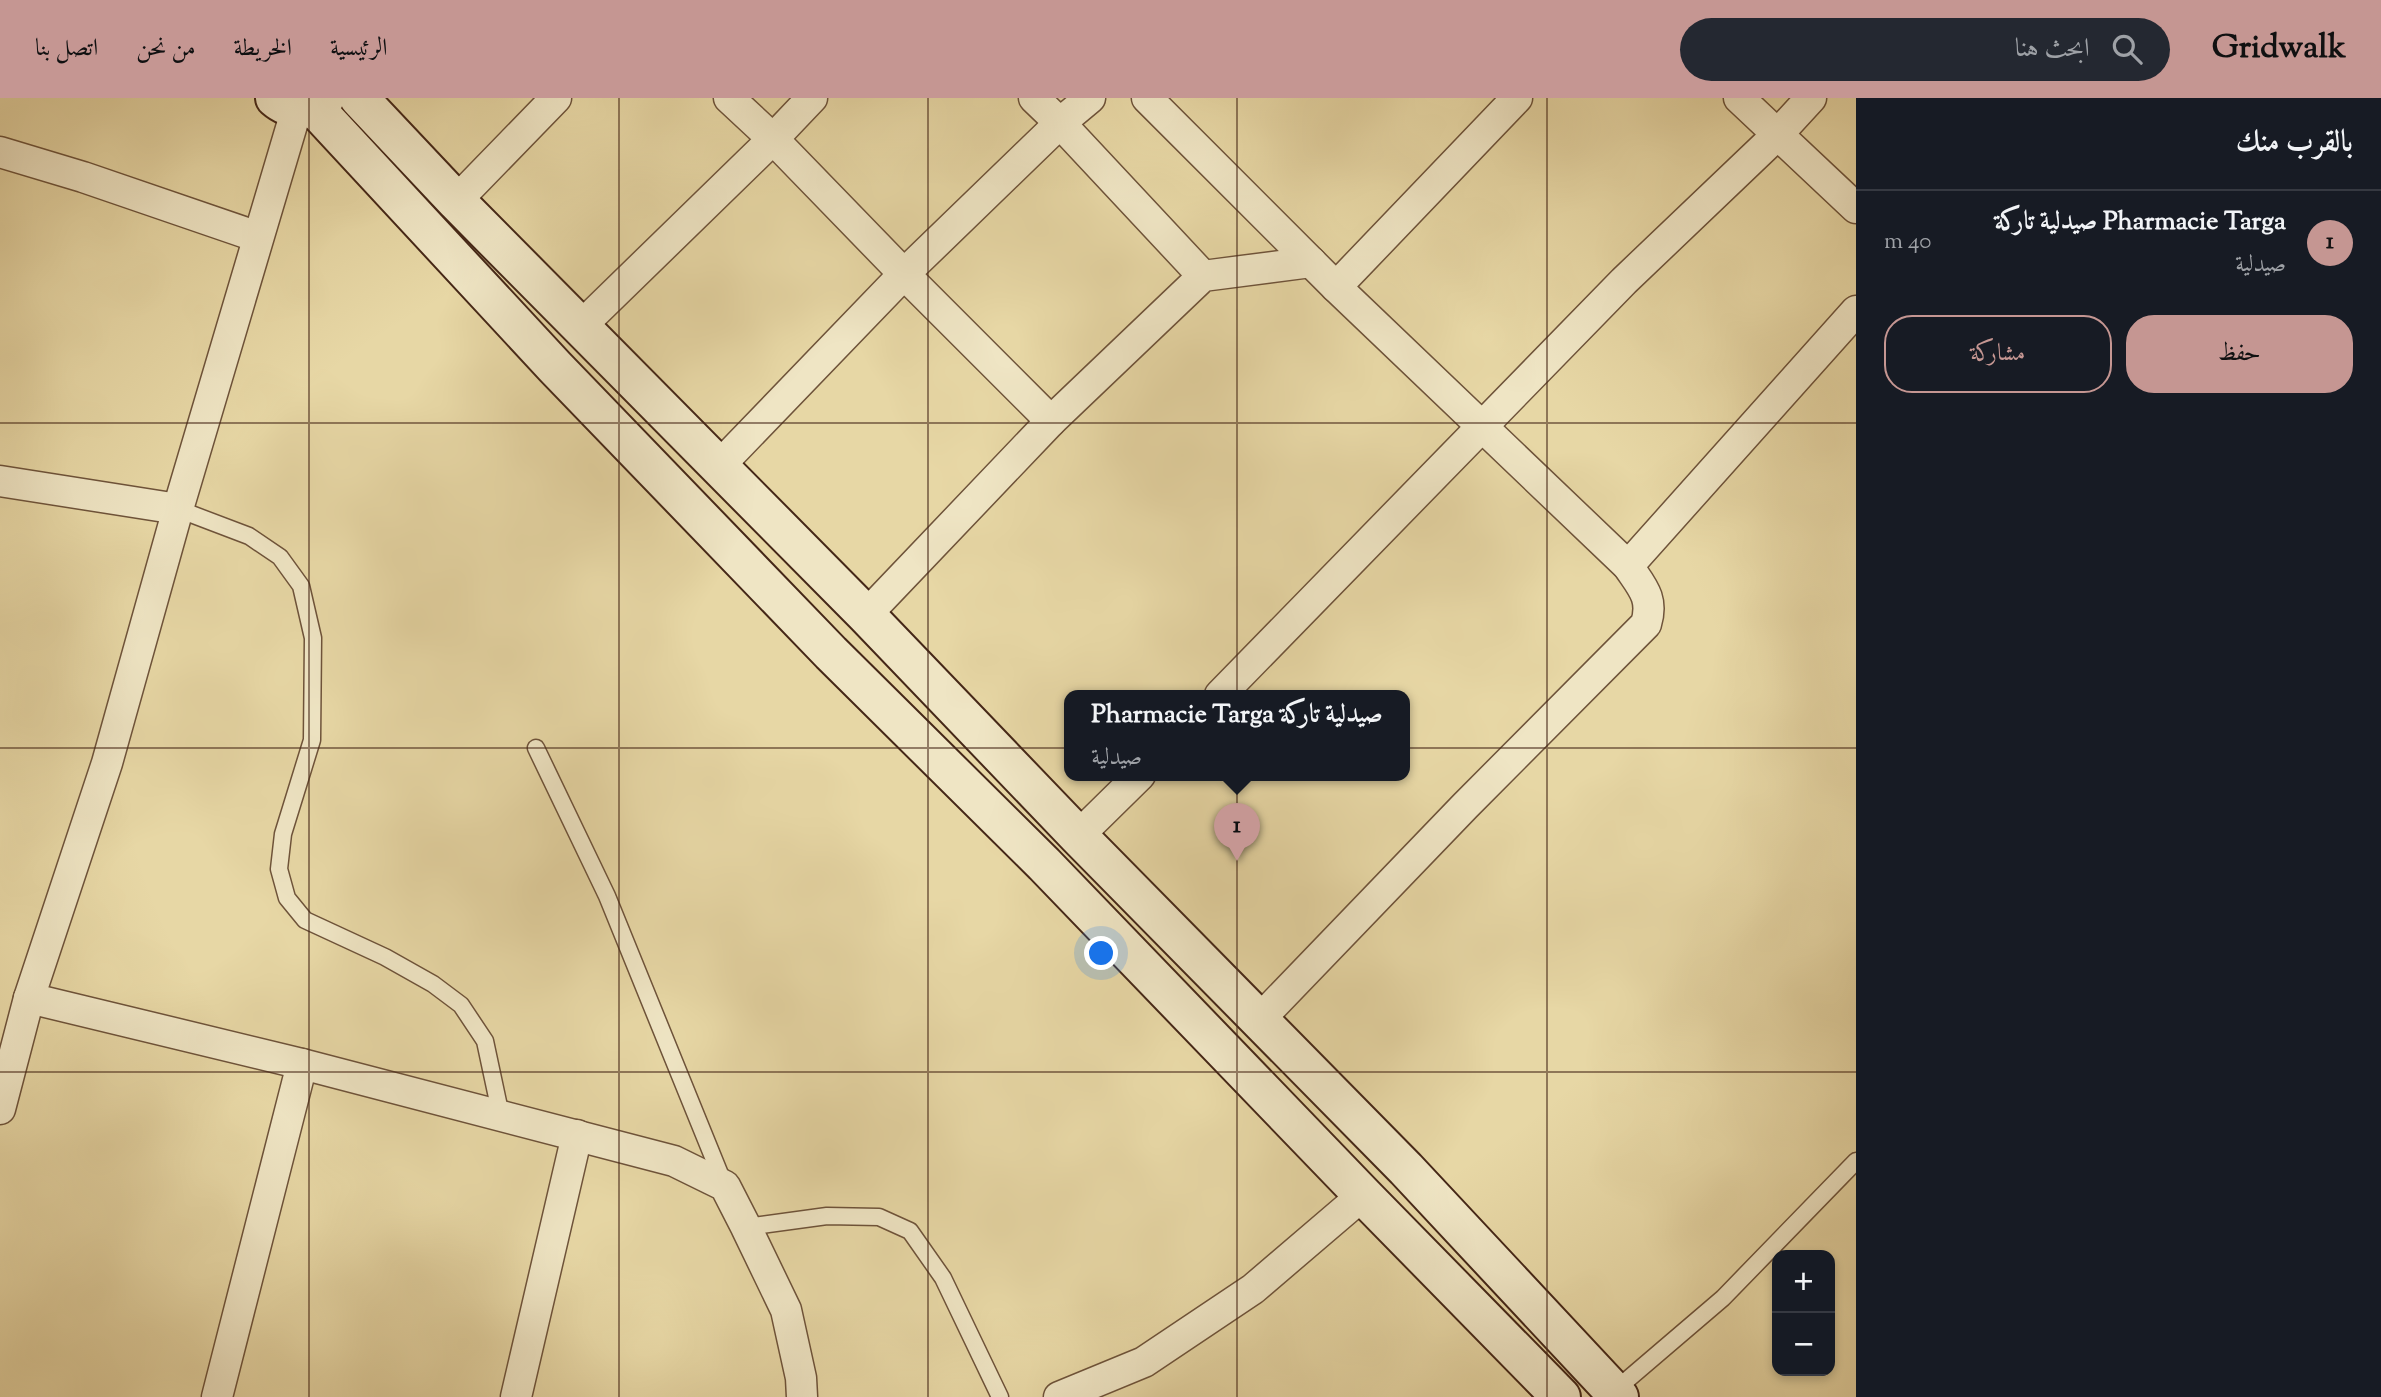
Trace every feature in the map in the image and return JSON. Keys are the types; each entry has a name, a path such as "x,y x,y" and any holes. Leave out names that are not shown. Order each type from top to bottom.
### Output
{"street":[{"path":"359,98 456,201 866,615 1078,836 1406,1169 1616,1394"},
{"path":"456,201 556,98"},
{"path":"729,98 773,139 1052,421"},
{"path":"581,326 813,98"},
{"path":"1034,98 1203,276"},
{"path":"719,466 904,274 1060,123 1090,98"},
{"path":"1147,98 1336,287 1628,566 1648,595 1650,611 1646,624 1465,806 1259,1020"},
{"path":"1336,287 1517,98"},
{"path":"1739,98 1856,208"},
{"path":"1225,690 1624,281 1777,135 1811,98"},
{"path":"0,1109 29,998 107,763 258,237 302,103 831,653 1044,864 1562,1397"},
{"path":"0,152 83,177 258,237"},
{"path":"866,615 1052,421 1203,276 1311,262"},
{"path":"1628,566 1856,311"},
{"path":"0,481 178,509"},
{"path":"1078,836 1134,781"},
{"path":"29,998 302,1064 674,1161 725,1186 786,1310 801,1378 802,1397"},
{"path":"217,1397 302,1064"},
{"path":"516,1397 576,1135"},
{"path":"1059,1397 1144,1362 1242,1296 1363,1195"}],"lane":[{"path":"178,509 249,536 280,557 301,586 313,638 312,740 283,834 279,869 287,898 304,920 385,957 433,984 461,1005 485,1041 501,1116"},
{"path":"536,748 607,896 725,1186"},
{"path":"1616,1394 1723,1298 1856,1161"},
{"path":"746,1227 827,1216 879,1217 910,1231 943,1278 1000,1397"}],"place":[{"name":"Pharmacie Targa صيدلية تاركة","path":"1237,861"}]}
